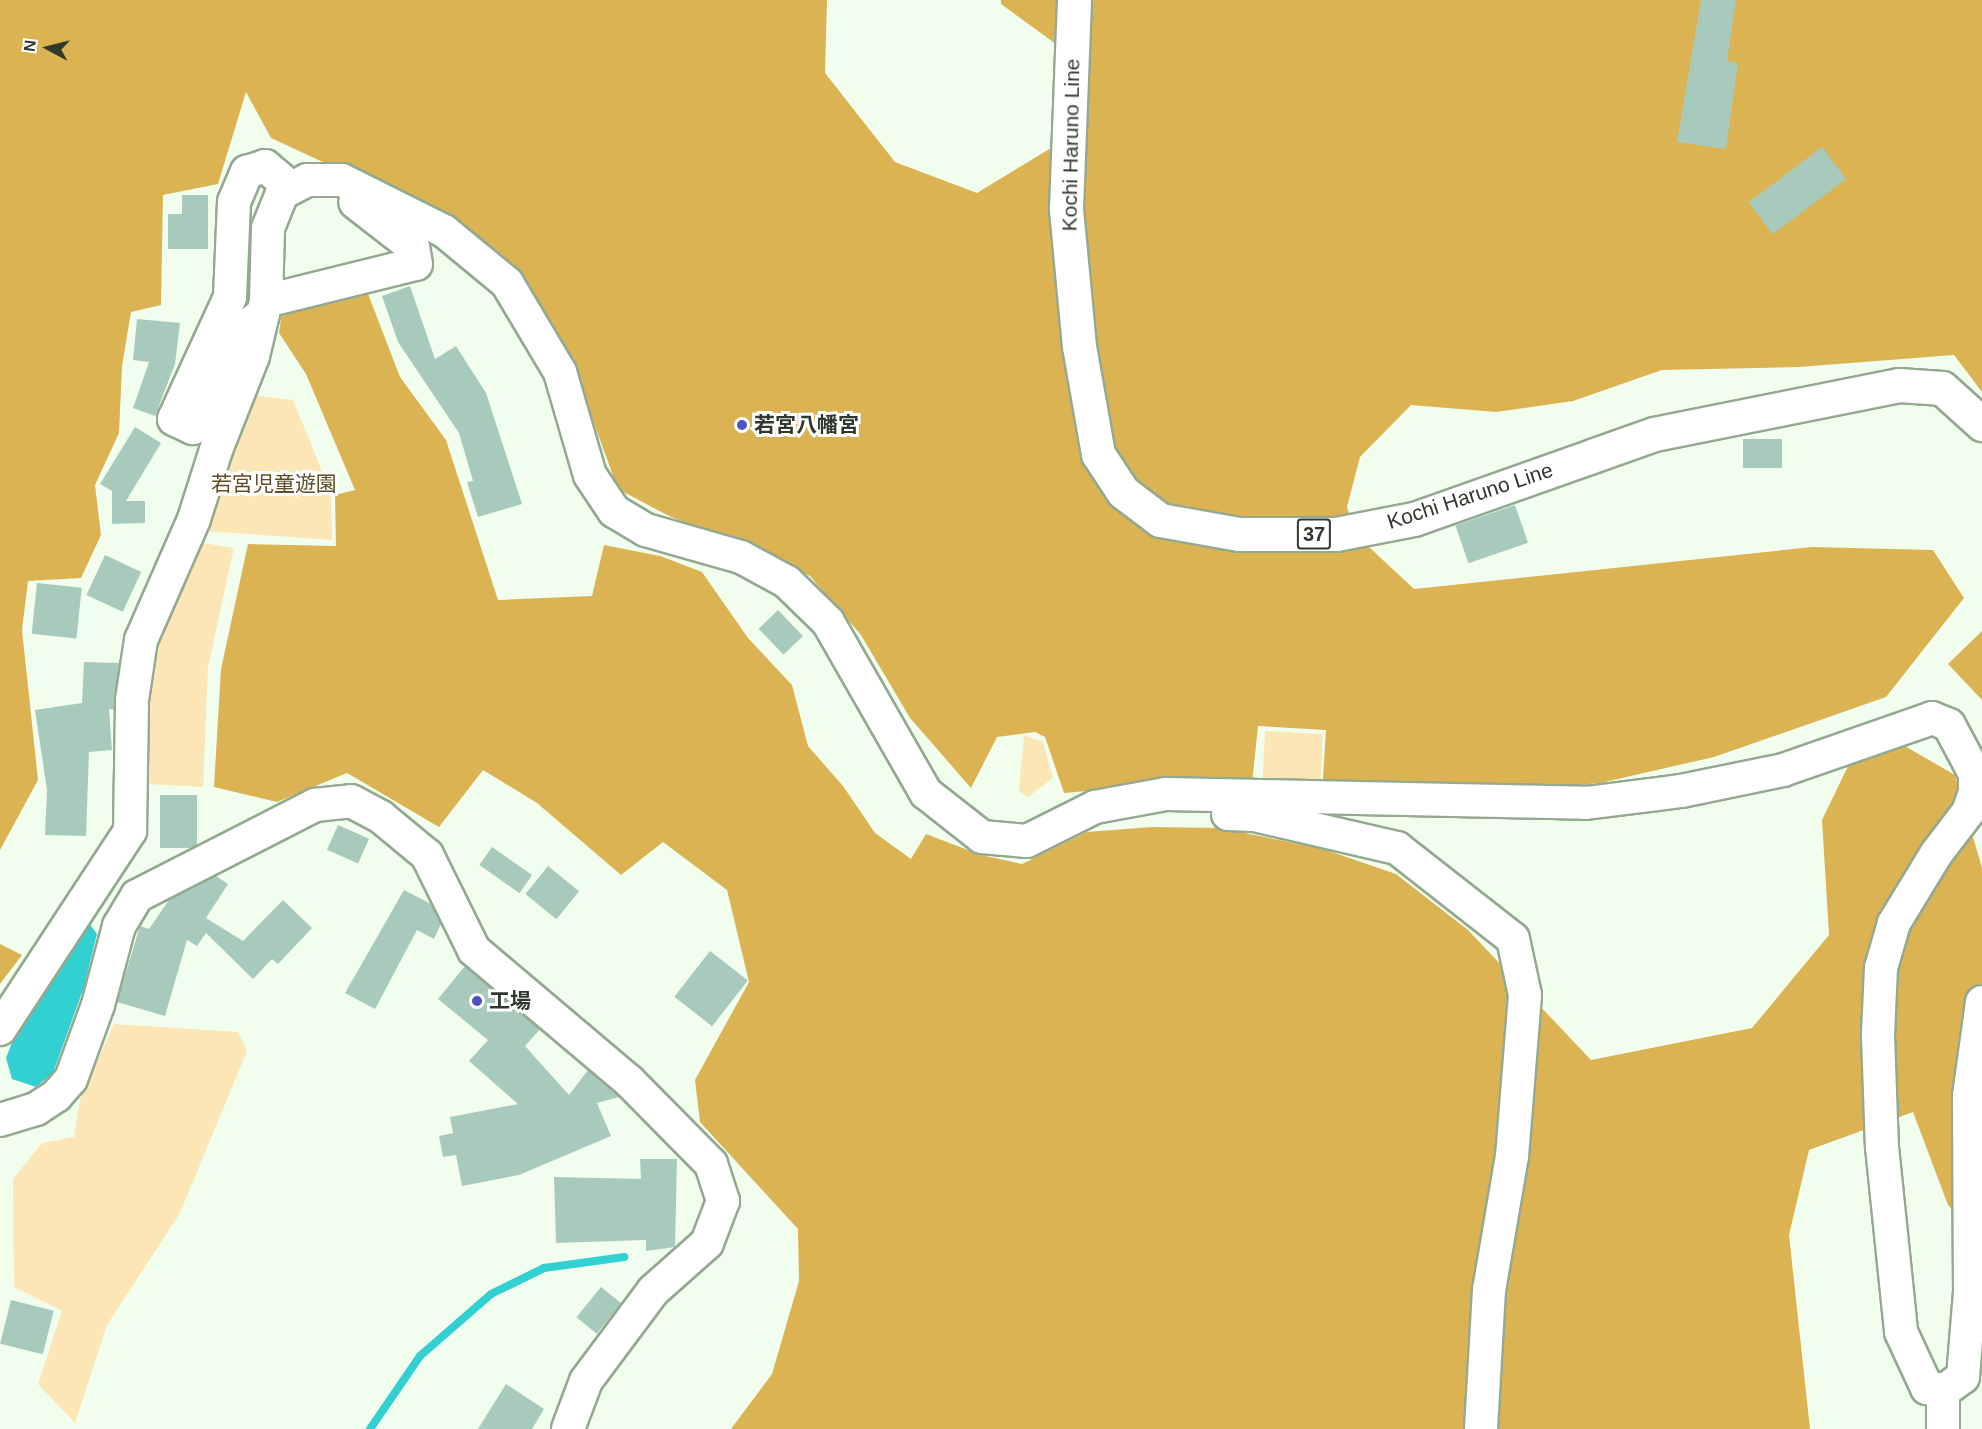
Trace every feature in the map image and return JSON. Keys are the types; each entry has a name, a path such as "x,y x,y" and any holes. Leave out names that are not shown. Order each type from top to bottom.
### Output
{"main road":[{"name":"Kochi Haruno Line","path":"1074,0 1066,209 1079,346 1098,453 1123,492 1160,520 1239,534 1336,534 1414,519 1654,434 1899,384 1942,388 1982,424"}],"street":[{"path":"291,188 265,166 247,172 234,202 230,297 174,419 193,428 240,331 265,307 416,264 413,247 321,180"},
{"path":"0,1029 130,831 132,700 141,640 194,519 253,356 265,307 268,228 282,193 307,180 342,180 444,231 507,283 560,372 590,475 614,511 646,530 741,557 787,582 828,622 926,793 982,837 1027,841 1095,807 1166,794 1586,803 1681,791 1783,770 1932,718 1949,724 1975,774 1975,792 1968,812 1936,854 1894,924 1881,968 1878,1035 1882,1147 1901,1332 1927,1388 1943,1390 1963,1377 1970,1292 1969,1096 1982,1002"},
{"path":"0,1120 36,1109 56,1096 71,1079 98,1005 119,926 137,896 315,805 351,801 381,817 427,855 448,904 474,950 629,1081 711,1164 723,1201 707,1243 653,1291 586,1381 568,1429"},
{"path":"1095,807 1254,815 1397,848 1513,939 1525,994 1512,1156 1489,1290 1481,1429"},
{"path":"1942,1429 1943,1390"}],"green space":[{"name":"若宮児童遊園","path":"251,395 293,400 331,493 332,540 205,531"},
{"path":"198,542 234,548 208,667 203,787 148,784 145,725 159,644"},
{"path":"1265,731 1323,734 1320,794 1262,791"},
{"path":"1024,735 1043,742 1053,778 1028,797 1019,791"},
{"path":"114,1024 238,1032 247,1051 180,1213 107,1325 75,1423 38,1384 62,1311 14,1287 13,1179 42,1143 74,1137 80,1100"}],"shaded area":[{"path":"0,0 827,0 825,73 895,162 977,193 1051,148 1082,63 1001,4 1001,0 1982,0 1982,392 1954,355 1799,367 1662,370 1573,401 1496,412 1411,405 1360,457 1347,507 1355,534 1414,589 1812,547 1933,550 1964,598 1886,697 1714,757 1600,783 1482,793 1322,793 1326,730 1258,726 1252,784 1166,784 1064,793 1045,737 1035,732 997,737 971,788 910,718 861,635 810,576 667,515 618,489 570,358 518,275 450,221 271,138 246,92 218,184 163,195 161,305 131,312 122,366 119,433 95,485 101,535 81,578 28,581 22,630 38,780 0,850"},
{"path":"365,286 400,377 446,440 498,600 592,596 604,545 660,556 702,572 748,638 792,685 808,746 843,786 875,833 911,859 926,834 981,855 1022,864 1087,832 1151,827 1220,828 1323,849 1396,874 1468,930 1591,1060 1752,1028 1829,935 1822,820 1850,762 1896,741 1955,775 1982,868 1982,1239 1948,1205 1913,1112 1809,1150 1789,1235 1810,1429 731,1429 772,1374 799,1281 798,1229 700,1122 695,1080 749,982 727,890 663,842 621,875 537,803 483,770 439,827 347,773 277,802 214,787 221,669 248,544 336,546 335,495 355,490 306,374 279,333 282,312"},
{"path":"1982,631 1982,700 1948,664"},
{"path":"0,944 22,955 0,984"}],"water":[{"path":"89,923 97,934 84,987 53,1073 36,1087 12,1079 6,1058 18,1027"}],"building":[{"path":"1701,0 1736,0 1727,61 1738,63 1726,149 1677,142"},
{"path":"1822,147 1846,179 1773,234 1749,202"},
{"path":"182,195 208,195 208,249 168,249 168,214 182,214"},
{"path":"410,286 435,359 456,346 486,393 522,504 478,517 467,482 473,481 459,433 398,342 382,296"},
{"path":"137,319 180,323 175,364 155,416 133,408 149,362 133,360"},
{"path":"135,427 161,443 126,501 145,501 145,523 112,524 112,491 100,484"},
{"path":"1743,439 1782,439 1782,468 1743,468"},
{"path":"1515,505 1528,543 1468,563 1455,526"},
{"path":"105,555 141,572 123,612 86,595"},
{"path":"37,583 82,588 76,638 32,634"},
{"path":"778,610 803,636 784,655 759,629"},
{"path":"84,662 119,663 114,710 109,709 112,750 89,752 86,836 45,835 47,790 35,710 82,703"},
{"path":"160,795 197,795 197,848 160,848"},
{"path":"338,825 369,839 358,863 327,850"},
{"path":"492,847 532,875 520,893 479,865"},
{"path":"548,866 579,891 556,919 525,894"},
{"path":"216,876 228,884 206,918 243,941 283,900 312,928 278,964 272,959 253,979 206,933 197,946 187,940 165,1016 117,1002 140,926 149,929 169,900"},
{"path":"404,890 431,904 441,924 434,939 417,930 375,1009 345,993"},
{"path":"710,951 748,981 712,1026 674,997"},
{"path":"465,966 540,1029 525,1046 569,1095 588,1070 619,1097 597,1103 611,1136 519,1175 462,1186 456,1155 443,1157 439,1136 453,1133 450,1117 518,1104 469,1061 488,1040 438,999"},
{"path":"640,1159 677,1159 675,1247 646,1251 646,1240 556,1243 554,1177 641,1179"},
{"path":"601,1287 621,1303 597,1334 576,1317"},
{"path":"11,1300 54,1311 43,1354 0,1344"},
{"path":"506,1384 544,1409 532,1429 478,1429"}],"waterway":[{"path":"370,1429 420,1356 491,1294 544,1268 624,1257"}],"place":[{"name":"若宮八幡宮","path":"742,425"},
{"name":"工場","path":"477,1001"}]}
